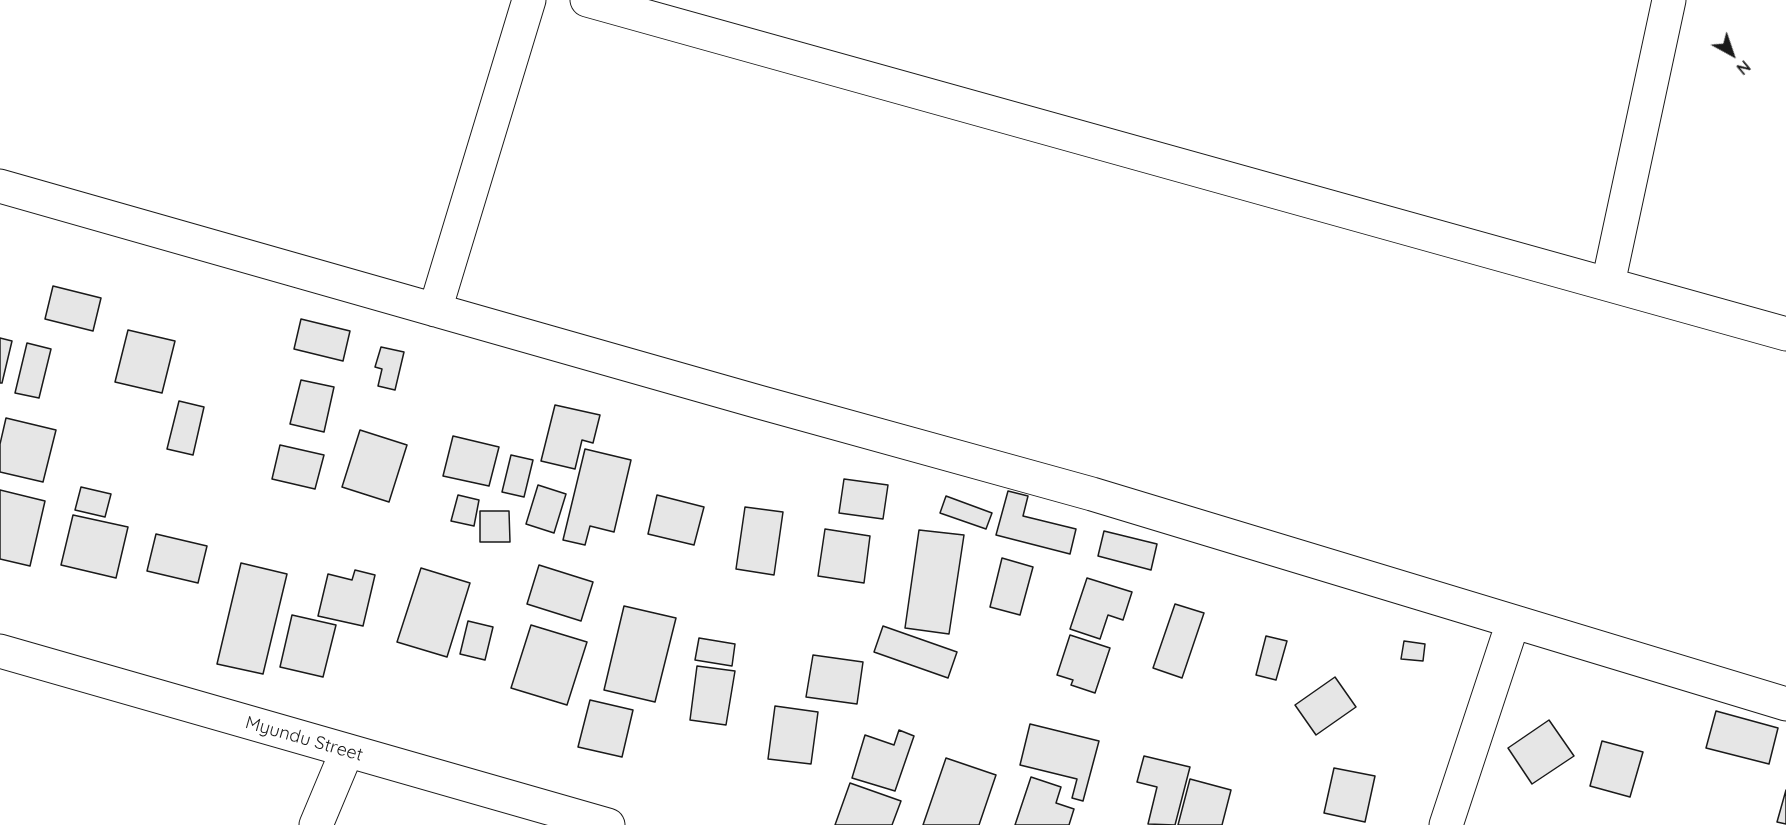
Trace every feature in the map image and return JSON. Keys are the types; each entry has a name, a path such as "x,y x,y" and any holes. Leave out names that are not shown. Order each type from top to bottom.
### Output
{"street":[{"path":"435,310 529,0"},
{"path":"587,0 1786,334"},
{"path":"1608,284 1669,0"},
{"path":"0,186 1092,494 1786,704"},
{"path":"1446,825 1513,622"},
{"name":"Myundu Street","path":"0,651 608,825"},
{"path":"316,825 346,751"}],"building":[{"path":"53,286 101,298 93,331 45,319"},
{"path":"301,319 350,331 343,361 294,349"},
{"path":"128,330 175,341 162,393 115,382"},
{"path":"0,338 12,341 2,383 0,383"},
{"path":"27,343 51,349 39,398 15,393"},
{"path":"381,347 404,352 395,390 378,386 382,369 375,367"},
{"path":"301,380 334,387 324,432 290,424"},
{"path":"179,401 204,407 193,455 167,449"},
{"path":"555,405 600,415 593,443 582,440 575,469 541,461"},
{"path":"6,418 56,430 43,482 0,472 0,444"},
{"path":"360,430 407,445 389,502 342,487"},
{"path":"453,436 499,447 489,486 443,476"},
{"path":"280,445 324,455 315,489 272,479"},
{"path":"585,449 631,460 614,532 590,526 585,545 563,540"},
{"path":"511,455 533,460 524,497 502,492"},
{"path":"844,479 888,485 883,519 839,513"},
{"path":"538,485 566,494 554,533 526,524"},
{"path":"81,487 111,494 105,517 75,510"},
{"path":"0,490 45,501 30,566 0,559"},
{"path":"1008,491 1028,496 1023,516 1076,529 1070,554 996,535"},
{"path":"458,495 479,500 474,526 451,521"},
{"path":"657,495 704,507 694,545 648,534"},
{"path":"946,496 992,513 986,529 940,513"},
{"path":"745,507 783,512 774,575 736,569"},
{"path":"480,511 509,511 510,542 480,542"},
{"path":"73,515 128,527 116,578 61,565"},
{"path":"825,529 870,536 864,583 818,576"},
{"path":"919,530 964,535 949,634 905,628"},
{"path":"1104,531 1157,544 1151,570 1098,556"},
{"path":"156,534 207,546 198,583 147,571"},
{"path":"1002,558 1033,567 1020,615 990,607"},
{"path":"241,563 287,574 263,674 217,664"},
{"path":"539,565 593,582 581,621 527,604"},
{"path":"421,568 470,583 447,657 397,642"},
{"path":"355,570 375,575 363,626 318,616 328,574 352,580"},
{"path":"1087,578 1132,592 1123,620 1108,615 1100,639 1070,629"},
{"path":"1175,604 1204,613 1182,678 1153,668"},
{"path":"624,606 676,618 655,702 604,690"},
{"path":"292,615 336,625 323,677 280,667"},
{"path":"468,621 493,627 485,660 460,654"},
{"path":"531,625 587,642 567,705 511,688"},
{"path":"883,626 957,652 948,678 874,652"},
{"path":"1070,635 1110,648 1095,693 1071,685 1073,680 1057,675"},
{"path":"1266,636 1287,641 1276,680 1256,675"},
{"path":"699,638 735,644 732,666 695,660"},
{"path":"1404,641 1425,644 1423,661 1401,659"},
{"path":"813,655 863,662 857,704 806,697"},
{"path":"697,666 735,671 726,725 690,720"},
{"path":"1335,677 1356,707 1316,735 1295,705"},
{"path":"590,700 633,710 622,757 578,747"},
{"path":"775,706 818,712 811,764 768,759"},
{"path":"1716,711 1778,728 1769,764 1706,748"},
{"path":"1549,720 1574,756 1532,784 1508,748"},
{"path":"1030,724 1099,741 1083,801 1072,798 1077,779 1020,765"},
{"path":"899,730 914,736 895,791 852,778 865,735 894,745"},
{"path":"1602,741 1643,752 1630,797 1590,786"},
{"path":"1144,756 1190,767 1175,825 1148,824 1157,787 1137,782"},
{"path":"946,758 996,775 979,825 923,825"},
{"path":"1334,768 1375,776 1365,822 1324,813"},
{"path":"1031,777 1061,787 1056,803 1074,809 1069,825 1015,825"},
{"path":"1190,779 1231,790 1222,825 1178,825"},
{"path":"850,783 901,801 892,825 835,825"},
{"path":"1786,790 1786,824 1777,822"}]}
